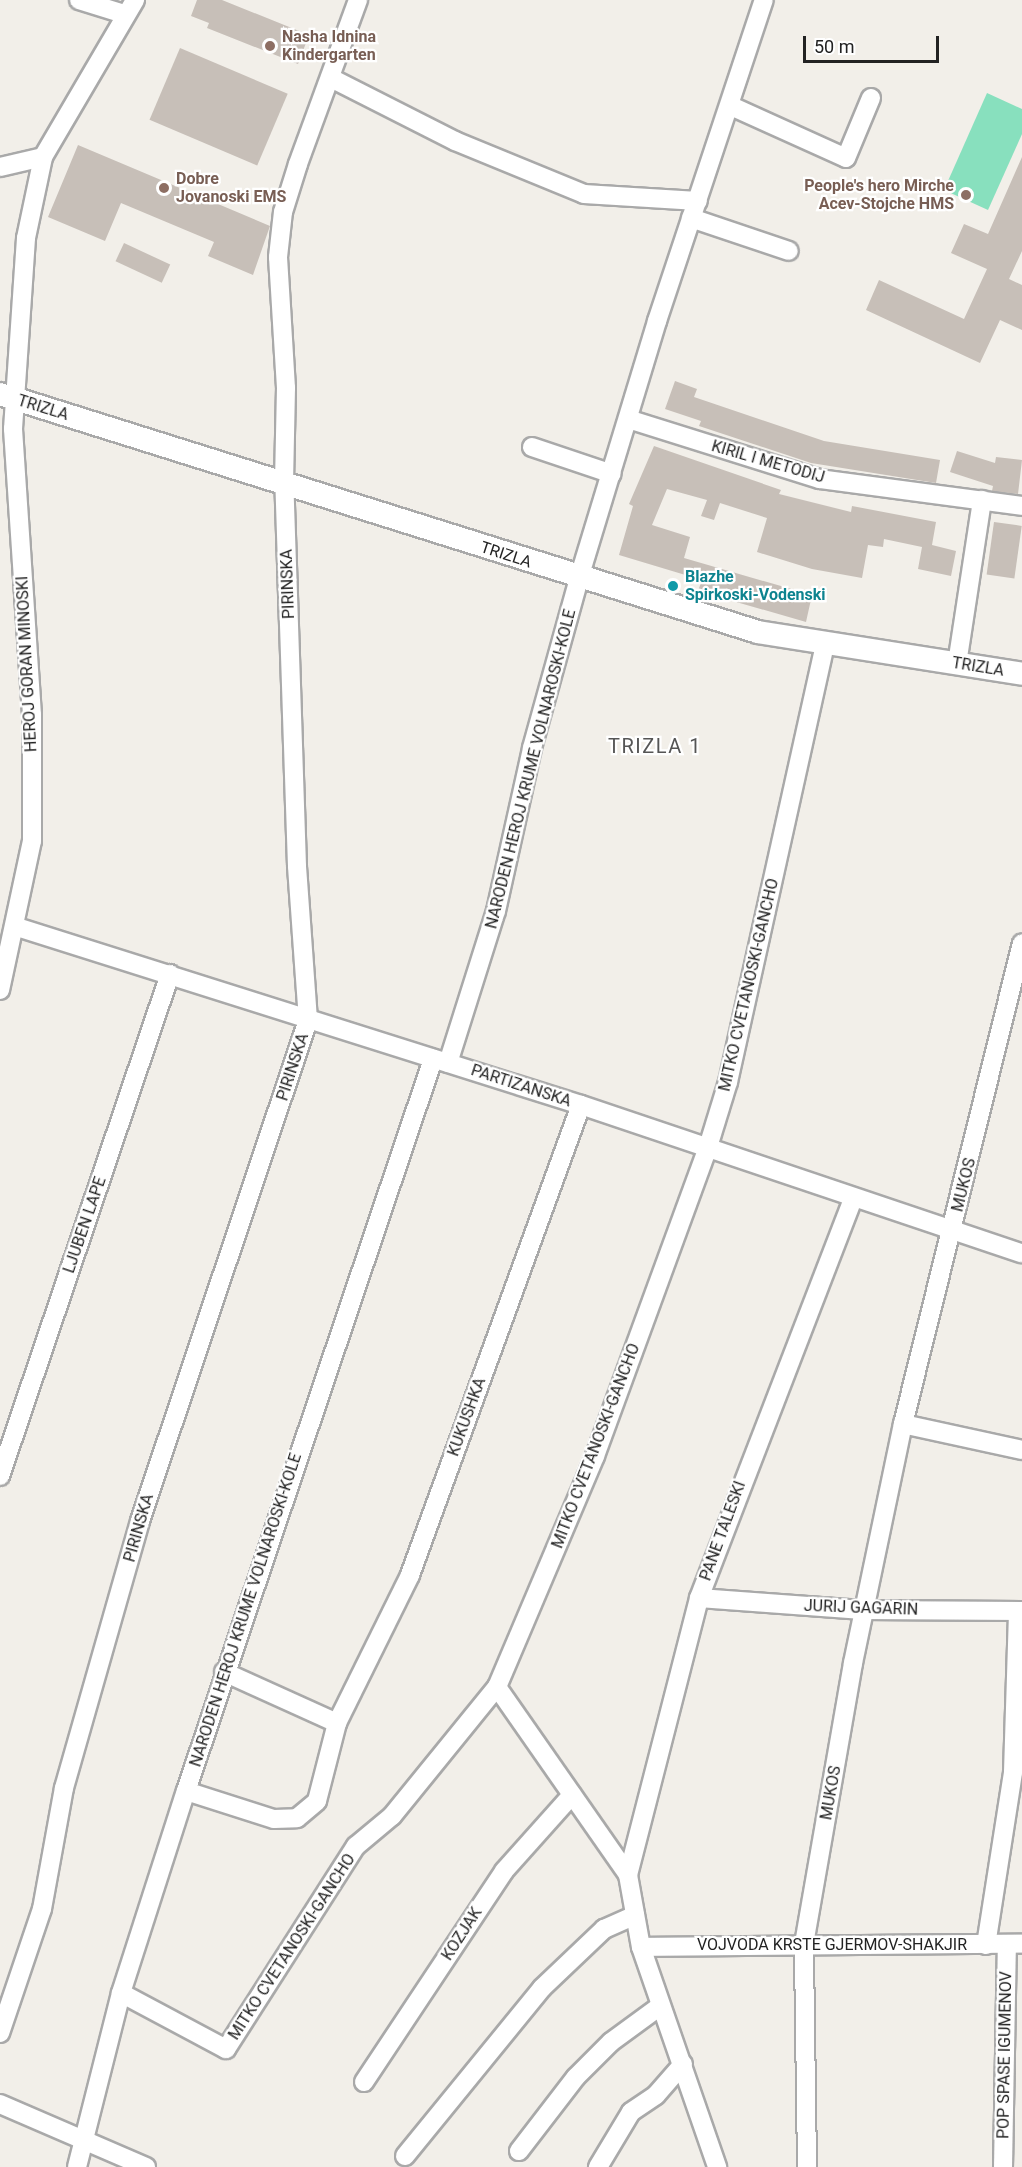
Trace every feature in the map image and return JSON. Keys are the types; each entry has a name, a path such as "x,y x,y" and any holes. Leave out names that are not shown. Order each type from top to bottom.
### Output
{"street":[{"path":"79,0 129,7"},
{"name":"PIRINSKA","path":"0,2033 42,1909 64,1788 140,1521 308,1020 297,866 284,483 286,388 279,257 283,212 319,100 331,78 358,0"},
{"name":"NARODEN HEROJ KRUME VOLNAROSKI-KOLE","path":"77,2167 121,1993 224,1672 496,911 532,748 579,578 691,218 731,106 764,0"},
{"name":"HEROJ GORAN MINOSKI","path":"0,990 17,927 32,841 32,715 9,397 26,238 43,157 129,7"},
{"path":"331,78 455,141 584,194 698,201"},
{"path":"731,106 846,158 871,98"},
{"path":"0,167 43,157"},
{"path":"691,218 789,250"},
{"name":"TRIZLA","path":"9,397 579,578 758,632 825,645 1022,674"},
{"name":"KIRIL I METODIJ","path":"628,419 820,479 1022,506"},
{"path":"532,447 612,474"},
{"path":"957,664 982,500"},
{"name":"MITKO CVETANOSKI-GANCHO","path":"121,1993 226,2049 357,1846 392,1816 497,1687 595,1456 708,1147 728,1082 825,645"},
{"name":"PARTIZANSKA","path":"17,927 581,1105 1022,1253"},
{"name":"MUKOS","path":"807,2167 804,1944 863,1610 903,1424 1022,944"},
{"name":"LJUBEN LAPE","path":"0,1476 170,974"},
{"name":"KUKUSHKA","path":"186,1791 274,1819 297,1818 317,1801 337,1723 410,1575 581,1105"},
{"name":"PANE TALESKI","path":"628,1875 699,1598 853,1198"},
{"path":"903,1424 1022,1450"},
{"name":"JURIJ GAGARIN","path":"699,1598 863,1610 1020,1611"},
{"path":"986,1945 1013,1772 1020,1611"},
{"path":"224,1672 337,1723"},
{"path":"497,1687 628,1875 641,1947 717,2167"},
{"name":"KOZJAK","path":"364,2082 504,1871 572,1795"},
{"path":"405,2156 542,1988 604,1929 635,1915"},
{"name":"VOJVODA KRSTE GJERMOV-SHAKJIR","path":"641,1947 1015,1944"},
{"name":"POP SPASE IGUMENOV","path":"1003,2167 1015,1944"},
{"path":"519,2151 576,2077 611,2042 660,2006"},
{"path":"598,2167 631,2112 656,2096 683,2064"},
{"path":"0,2104 86,2138 146,2167"}],"green space":[{"path":"987,93 1022,109 1022,134 988,210 944,190"}],"building":[{"path":"197,0 222,0 309,35 298,64 207,28 209,23 191,16"},
{"path":"180,48 288,94 257,166 150,120"},
{"path":"78,145 270,226 253,275 208,256 214,242 121,203 105,241 48,217"},
{"path":"1022,157 1022,251 1009,279 1022,285 1022,330 1000,320 980,363 866,310 879,280 964,319 987,269 951,253 964,224 988,234"},
{"path":"124,243 170,265 162,283 116,261"},
{"path":"675,381 697,389 694,397 824,441 940,460 936,483 811,463 699,426 701,421 665,409"},
{"path":"654,446 781,490 779,494 851,512 852,506 936,522 932,545 956,551 951,576 918,569 922,547 884,539 883,547 868,545 862,578 812,569 757,552 767,518 720,503 714,520 701,516 707,500 667,489 652,525 690,537 684,558 812,595 806,622 698,591 702,580 619,555 633,506 629,504"},
{"path":"957,451 995,463 996,457 1022,460 1018,494 992,491 993,486 950,472"},
{"path":"994,522 1022,526 1014,578 987,574"}],"place":[{"name":"Nasha Idnina Kindergarten","path":"270,46"},
{"name":"Dobre Jovanoski EMS","path":"164,188"},
{"name":"People's hero Mirche Acev-Stojche HMS","path":"966,195"},
{"name":"Blazhe Spirkoski-Vodenski","path":"673,586"}],"district":[{"name":"TRIZLA 1","path":"655,746"}]}
